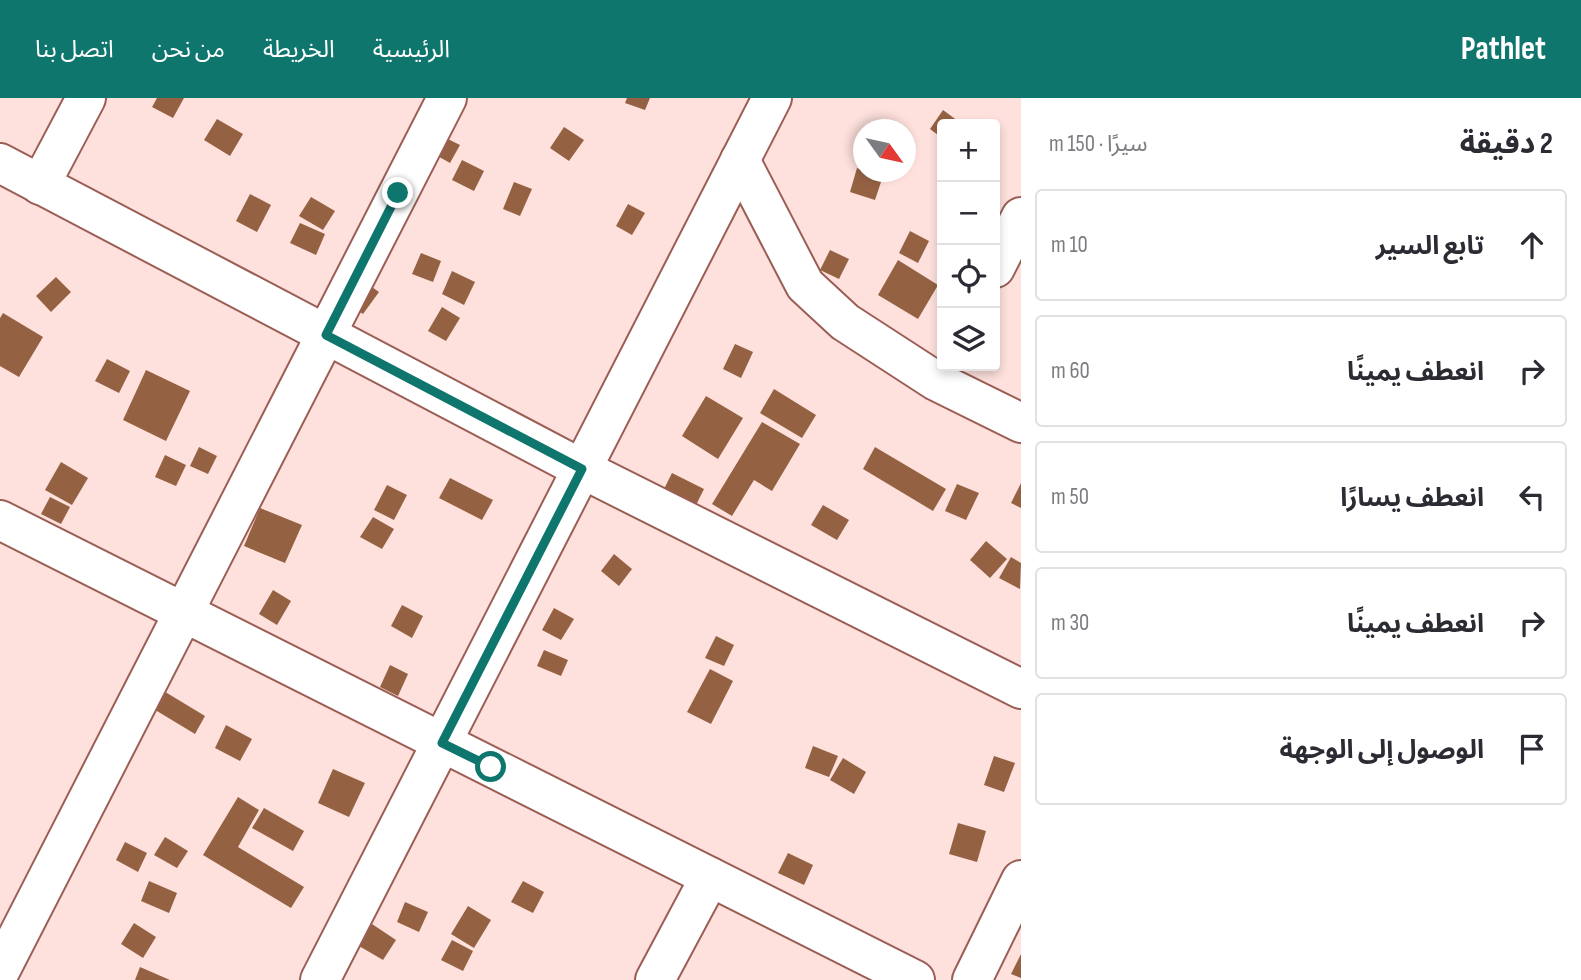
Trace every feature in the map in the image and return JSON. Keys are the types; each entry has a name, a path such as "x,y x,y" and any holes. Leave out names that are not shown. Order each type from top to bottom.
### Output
{"street":[{"path":"40,185 86,98"},
{"path":"0,971 447,98"},
{"path":"320,980 772,98"},
{"path":"740,160 805,285 845,322 940,373 1021,423"},
{"path":"0,163 582,469 1021,689"},
{"path":"1000,258 1021,217"},
{"path":"0,520 915,980"},
{"path":"655,980 710,877"},
{"path":"972,980 1021,880"}],"building":[{"path":"157,98 184,98 173,118 152,107"},
{"path":"627,98 650,98 645,110 625,103"},
{"path":"943,110 955,119 937,119 937,134 930,129"},
{"path":"217,119 243,134 230,156 204,140"},
{"path":"564,127 584,140 569,161 550,148"},
{"path":"436,133 460,145 450,163 427,150"},
{"path":"462,160 484,171 474,191 452,180"},
{"path":"514,182 532,189 520,216 503,209"},
{"path":"853,182 881,182 875,200 850,192"},
{"path":"250,194 271,205 257,232 236,221"},
{"path":"311,197 335,211 323,230 299,216"},
{"path":"628,204 645,213 632,235 616,226"},
{"path":"300,223 325,234 316,255 290,243"},
{"path":"910,231 929,241 918,263 899,253"},
{"path":"830,250 849,259 839,279 820,270"},
{"path":"421,253 441,261 433,282 412,274"},
{"path":"898,260 937,284 918,319 878,295"},
{"path":"452,271 475,282 464,305 442,294"},
{"path":"56,277 71,292 51,312 36,296"},
{"path":"359,278 379,292 363,314 344,301"},
{"path":"442,307 460,318 446,341 428,331"},
{"path":"3,313 43,337 19,377 0,366 0,318"},
{"path":"735,344 753,352 741,378 723,369"},
{"path":"107,359 130,371 119,393 95,381"},
{"path":"146,370 190,391 166,441 123,420"},
{"path":"774,389 816,415 802,438 760,413"},
{"path":"706,396 743,418 718,459 682,436"},
{"path":"762,422 800,444 772,491 754,480 732,516 712,504"},
{"path":"199,447 217,456 208,474 190,466"},
{"path":"875,447 946,489 933,511 863,469"},
{"path":"165,455 186,465 176,486 155,477"},
{"path":"61,462 88,478 72,505 45,490"},
{"path":"672,473 704,489 694,509 662,493"},
{"path":"450,478 493,500 482,520 439,498"},
{"path":"1021,483 1021,508 1011,503"},
{"path":"957,484 979,493 966,520 945,511"},
{"path":"387,485 407,495 394,520 374,510"},
{"path":"50,497 70,507 61,524 41,514"},
{"path":"823,505 849,520 837,540 811,525"},
{"path":"260,508 302,525 285,563 244,546"},
{"path":"373,517 394,529 382,549 360,537"},
{"path":"986,541 1007,559 990,578 970,560"},
{"path":"614,554 632,569 619,586 601,571"},
{"path":"1011,557 1021,563 1020,589 999,578"},
{"path":"273,590 291,601 277,625 259,614"},
{"path":"402,605 423,616 412,638 391,626"},
{"path":"554,608 574,619 561,640 542,630"},
{"path":"716,636 734,645 724,666 705,658"},
{"path":"544,650 568,660 561,676 537,666"},
{"path":"390,665 408,674 398,696 380,687"},
{"path":"710,669 733,681 711,724 687,712"},
{"path":"162,690 205,716 195,734 152,708"},
{"path":"226,725 252,739 240,761 215,748"},
{"path":"813,746 838,756 829,777 805,768"},
{"path":"994,756 1015,763 1004,792 984,785"},
{"path":"843,758 866,772 854,794 830,780"},
{"path":"333,769 365,783 349,817 318,803"},
{"path":"238,797 259,810 238,847 304,887 291,908 203,855"},
{"path":"264,808 304,831 293,851 252,828"},
{"path":"958,823 986,831 977,862 949,854"},
{"path":"165,837 188,851 177,868 154,855"},
{"path":"125,842 147,853 138,872 116,860"},
{"path":"788,853 813,865 804,885 778,873"},
{"path":"149,881 177,893 169,913 141,901"},
{"path":"523,881 544,892 533,913 511,902"},
{"path":"405,902 428,912 419,932 397,922"},
{"path":"468,906 491,920 474,948 451,934"},
{"path":"134,923 156,937 143,958 121,944"},
{"path":"372,924 396,940 383,960 359,946"},
{"path":"452,940 473,951 463,971 441,960"},
{"path":"1021,954 1021,978 1011,974"},
{"path":"140,967 170,980 135,980"}],"route":[{"path":"398,193 326,335 582,469 442,743 491,767"}]}
